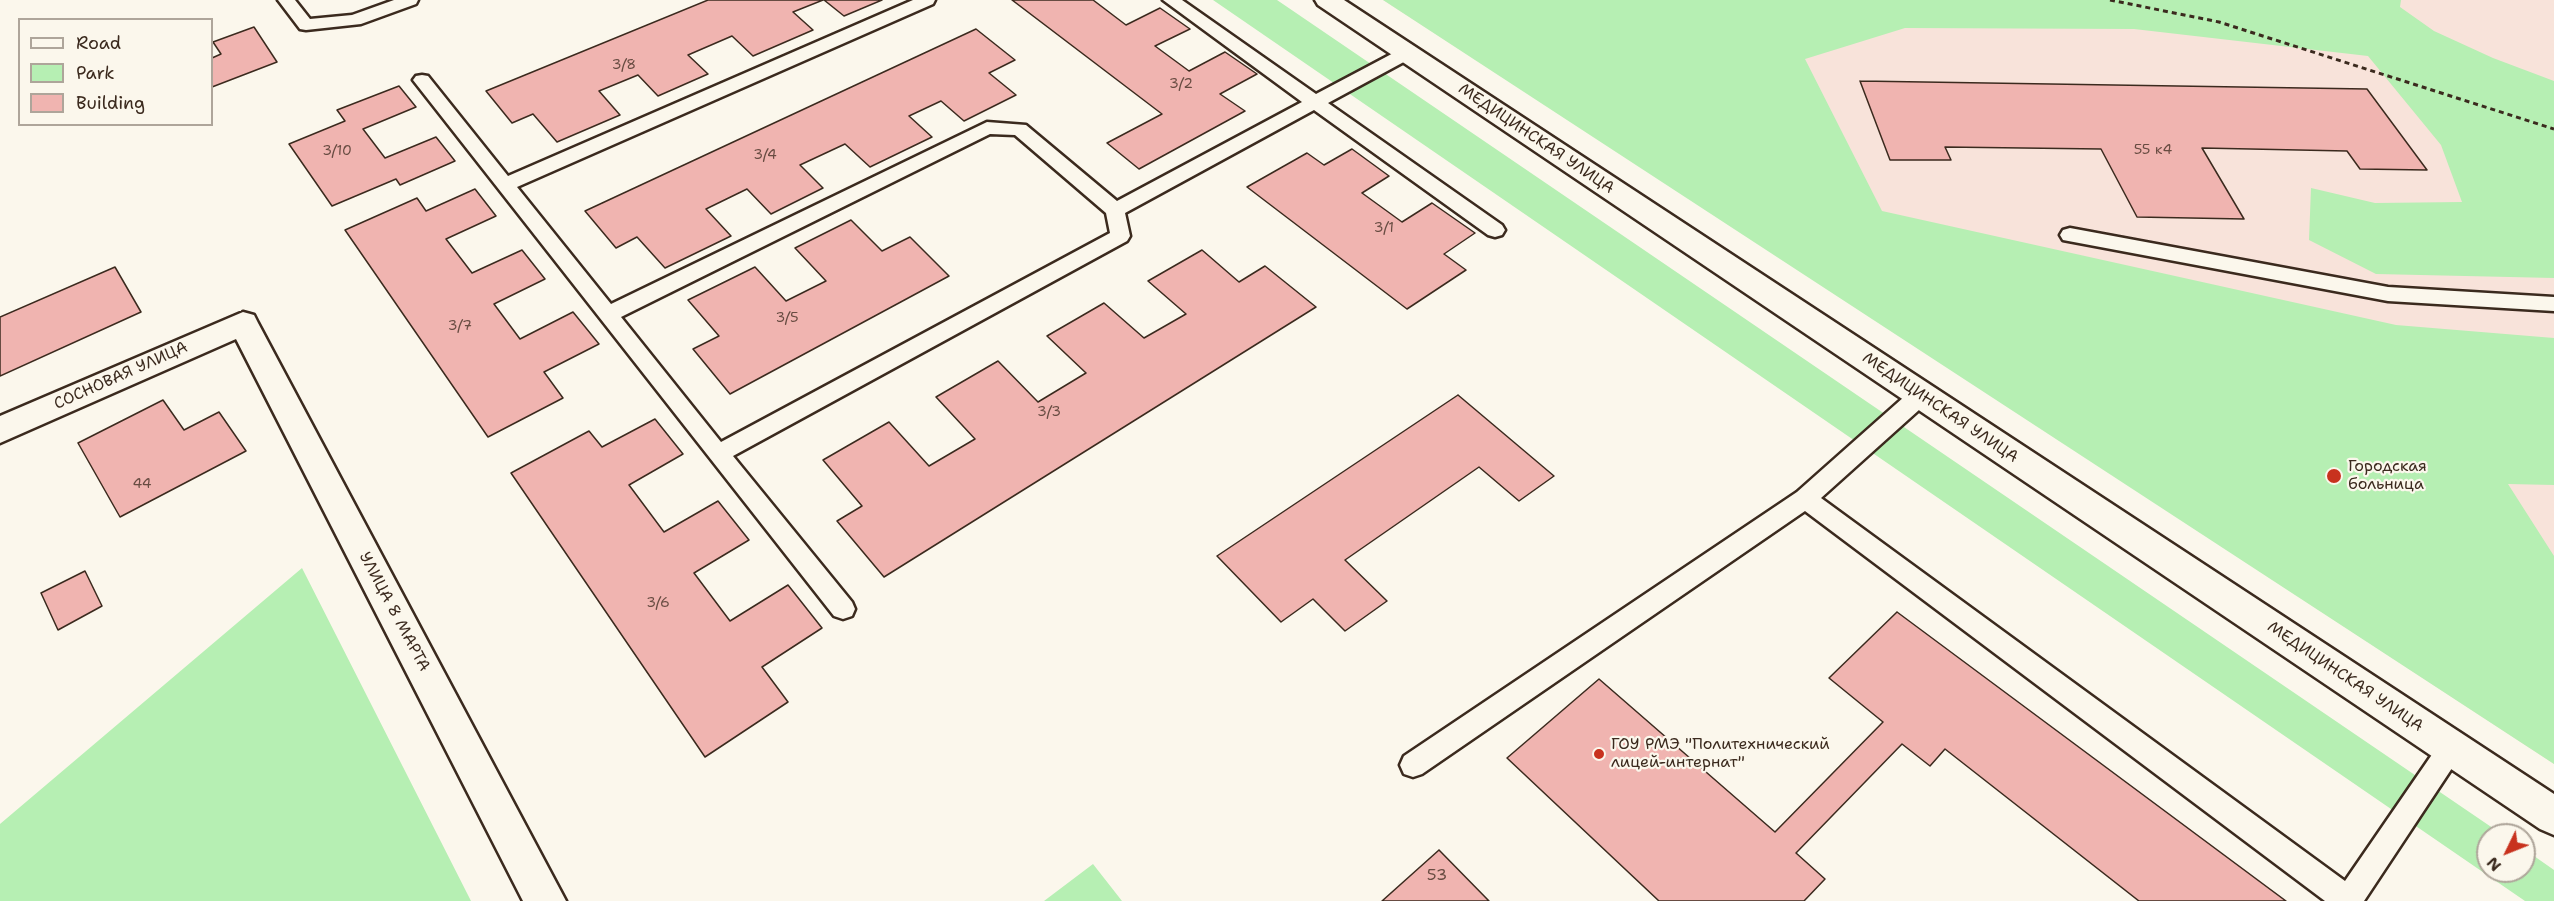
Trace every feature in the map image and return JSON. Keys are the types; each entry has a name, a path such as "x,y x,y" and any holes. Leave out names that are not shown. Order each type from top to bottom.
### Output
{"main road":[{"name":"МЕДИЦИНСКАЯ УЛИЦА","path":"1327,0 2554,816"},
{"name":"СОСНОВАЯ УЛИЦА","path":"0,430 243,323"},
{"name":"УЛИЦА 8 МАРТА","path":"243,323 545,901"}],"lane":[{"path":"286,0 306,25 355,20 410,0"},
{"path":"505,185 927,0"},
{"path":"1171,0 1495,230"},
{"path":"1114,210 1407,53"},
{"path":"422,80 843,609"},
{"path":"608,315 987,129 1020,129 1114,210 1120,236 718,454"},
{"path":"2070,235 2388,294 2554,304"},
{"path":"1413,765 1805,499 1921,395"},
{"path":"1805,499 2348,901 2451,748"}],"path":[{"path":"2110,0 2219,22 2554,129"}],"shaded area":[{"name":"Городская больница","path":"1383,0 2554,0 2554,764 1674,188"}],"green space":[{"path":"1213,0 1277,0 2485,823 2476,823 2476,867"},
{"name":"Городская больница","path":"1383,0 2401,0 2400,7 2434,31 2493,58 2554,81 2554,278 2376,274 2309,240 2311,188 2375,203 2462,202 2441,145 2368,56 2134,29 1905,28 1805,59 1882,211 2396,325 2554,338 2554,485 2508,484 2554,556 2554,764"},
{"path":"302,568 471,901 0,901 0,824"},
{"path":"2536,857 2554,870 2554,901 2525,901 2499,883 2536,883"},
{"path":"1093,864 1122,901 1044,901"}],"building":[{"path":"708,0 823,0 793,12 813,30 753,56 732,36 688,55 708,74 658,96 638,75 599,91 620,115 557,142 533,114 512,123 486,91"},
{"path":"824,0 882,0 844,16"},
{"path":"1012,0 1093,0 1126,25 1160,8 1190,29 1155,46 1189,71 1225,52 1257,74 1220,94 1245,111 1139,169 1107,143 1162,114"},
{"path":"254,27 277,62 213,87 213,58 221,54 213,42"},
{"path":"976,29 1015,60 989,73 1016,95 964,121 941,101 909,116 932,137 870,167 845,144 800,165 823,188 771,214 747,189 706,209 731,236 665,268 637,237 616,248 585,211"},
{"path":"1860,81 2367,89 2427,170 2360,169 2347,151 2202,148 2244,219 2137,217 2101,149 1945,147 1951,160 1890,160"},
{"path":"399,86 416,107 363,129 385,158 436,137 455,161 400,185 396,179 332,206 289,144 345,121 337,110"},
{"path":"1352,149 1389,176 1362,193 1402,222 1432,203 1475,233 1444,254 1466,270 1407,309 1247,187 1307,153 1324,165"},
{"path":"475,189 496,216 446,239 472,273 522,250 545,279 494,304 520,339 573,312 599,344 544,372 563,398 488,437 345,230 417,198 426,211"},
{"path":"851,220 882,251 910,237 949,276 730,394 693,349 719,336 688,300 755,267 786,301 826,281 795,248"},
{"path":"1202,250 1239,282 1265,266 1316,307 884,577 837,521 862,506 823,460 889,422 929,466 975,439 936,397 998,361 1038,402 1086,373 1047,336 1104,303 1144,338 1186,314 1148,281"},
{"path":"115,267 141,312 0,376 0,317"},
{"path":"1458,395 1554,476 1519,501 1479,467 1345,560 1387,601 1345,631 1313,599 1281,622 1217,556"},
{"path":"163,400 184,430 219,412 246,451 120,517 78,443"},
{"path":"655,419 683,454 629,485 664,532 718,501 749,540 694,573 730,621 788,585 822,628 762,667 788,702 705,757 511,473 589,431 602,447"},
{"path":"85,571 102,606 58,630 41,593"},
{"name":"ГОУ РМЭ \"Политехнический лицей-интернат\"","path":"1897,612 2286,901 2139,901 1945,749 1930,766 1902,744 1796,853 1825,879 1804,901 1659,901 1507,758 1599,679 1775,832 1883,722 1829,678"},
{"path":"1439,850 1489,901 1382,901"}],"place":[{"name":"Городская больница","path":"2334,476"},
{"name":"ГОУ РМЭ \"Политехнический лицей-интернат\"","path":"1599,754"}]}
